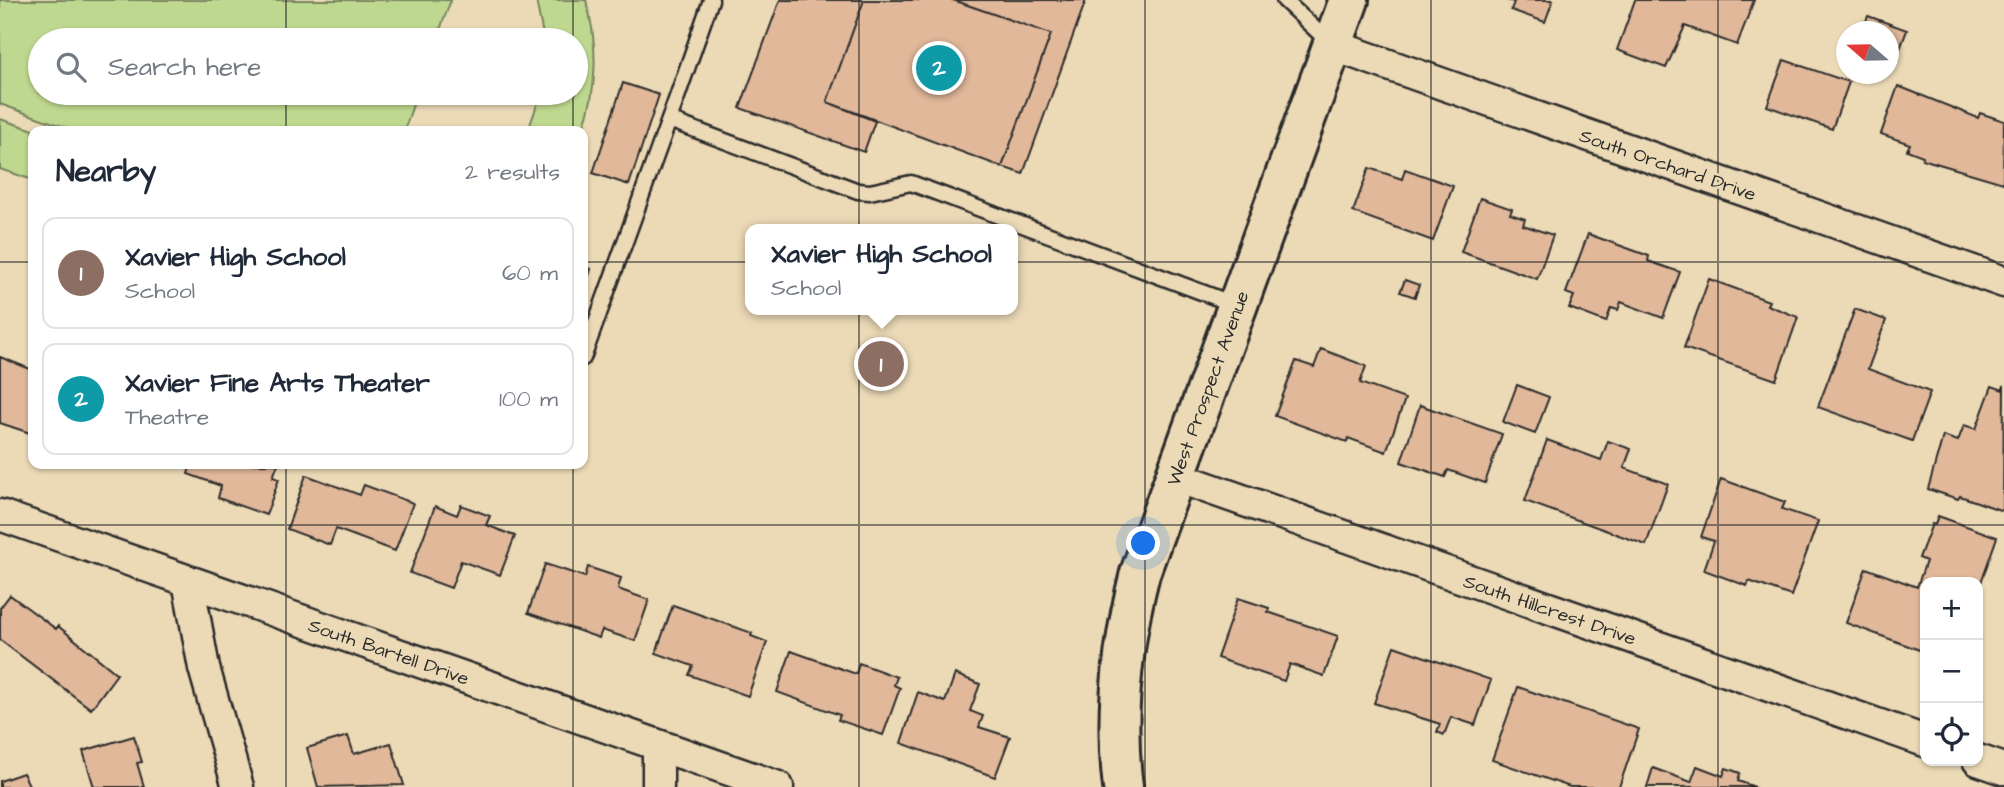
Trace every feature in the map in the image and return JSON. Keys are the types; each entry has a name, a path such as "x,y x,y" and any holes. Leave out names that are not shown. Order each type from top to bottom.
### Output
{"main road":[{"name":"West Prospect Avenue","path":"1123,787 1118,714 1121,664 1140,573 1349,0"}],"street":[{"name":"South Orchard Drive","path":"1332,45 2004,282"},
{"name":"South Hillcrest Drive","path":"1174,476 1920,739"},
{"name":"South Bartell Drive","path":"0,515 778,787"},
{"path":"188,581 204,668 239,787"},
{"path":"657,745 658,787"},
{"path":"1983,762 2004,769"}],"lane":[{"path":"588,344 711,0"},
{"path":"1284,0 1332,45"},
{"path":"669,120 858,191 911,183 1238,306"}],"green space":[{"path":"0,0 451,0 440,28 28,28 28,105 413,105 406,126 62,126 0,104"},
{"path":"536,0 586,0 593,33 594,66 591,99 584,126 530,126 537,105 588,105 588,28 542,28"},
{"path":"0,119 28,128 28,178 0,169"}],"building":[{"path":"780,0 864,0 827,102 875,121 864,152 740,108"},
{"path":"864,0 953,0 1051,34 1002,167 827,102"},
{"path":"953,0 1086,0 1023,174 1002,167 1051,34"},
{"path":"1506,0 1553,0 1545,22 1511,10 1514,2"},
{"path":"1635,0 1754,0 1737,45 1685,26 1666,68 1617,50"},
{"path":"1868,16 1882,21 1866,21"},
{"path":"1899,27 1907,30 1899,52"},
{"path":"1784,60 1836,78 1836,84 1848,84 1832,129 1767,106"},
{"path":"623,83 659,95 629,185 593,173"},
{"path":"1898,86 1978,118 1980,113 2004,121 2003,183 1922,159 1923,156 1907,150 1910,144 1881,134"},
{"path":"1369,168 1402,179 1405,169 1453,186 1433,241 1353,212"},
{"path":"1480,198 1512,209 1510,214 1525,219 1523,225 1553,235 1537,279 1461,252"},
{"path":"1588,234 1649,256 1648,261 1680,272 1663,318 1621,302 1618,310 1611,308 1606,322 1569,308 1574,296 1566,293"},
{"path":"1709,279 1769,301 1767,305 1798,317 1776,380 1684,348"},
{"path":"1405,280 1419,285 1415,297 1400,292"},
{"path":"1855,309 1886,320 1868,369 1930,392 1912,441 1818,407"},
{"path":"1321,349 1366,366 1360,383 1405,399 1386,452 1348,438 1347,442 1275,416 1296,361 1314,367"},
{"path":"0,357 28,368 28,432 0,423"},
{"path":"1517,385 1549,397 1535,434 1503,422"},
{"path":"2004,385 2003,511 1960,496 1958,499 1928,489 1943,436 1958,441 1964,425 1976,429 1992,386 2003,390"},
{"path":"1420,405 1502,434 1485,483 1448,470 1445,477 1401,462"},
{"path":"1547,440 1601,460 1608,441 1631,449 1624,468 1668,484 1646,545 1525,501"},
{"path":"190,469 276,469 273,477 279,479 266,515 218,498 221,486 188,474"},
{"path":"306,475 360,495 364,485 413,503 395,551 336,529 330,545 287,529"},
{"path":"1721,479 1785,502 1782,509 1818,521 1791,596 1749,581 1747,586 1704,570 1714,541 1701,537"},
{"path":"461,505 490,516 486,525 515,536 500,575 461,561 451,588 410,573 435,506 457,515"},
{"path":"1938,516 1997,537 1983,577 1920,577 1926,561 1919,558 1932,524 1935,525"},
{"path":"545,564 585,577 588,567 621,578 618,589 649,600 635,641 602,630 599,638 528,613"},
{"path":"1866,568 1917,587 1920,578 1920,650 1846,623"},
{"path":"10,595 56,629 58,626 117,674 91,709 0,640 0,608"},
{"path":"1238,598 1269,608 1268,612 1338,636 1324,676 1290,664 1284,681 1217,658"},
{"path":"673,605 752,633 751,636 767,642 748,696 689,675 693,666 656,653"},
{"path":"1394,646 1491,680 1475,725 1451,717 1444,735 1437,732 1440,724 1374,703"},
{"path":"791,651 856,674 859,663 897,677 894,685 900,688 883,735 838,720 840,715 777,692"},
{"path":"955,674 980,684 970,711 983,716 979,727 1010,737 995,777 901,743 918,692 945,702"},
{"path":"1518,687 1639,729 1619,787 1570,787 1492,760"},
{"path":"134,736 142,762 137,763 144,787 94,787 83,751"},
{"path":"348,736 354,754 391,743 404,785 318,787 307,748"},
{"path":"1697,766 1723,776 1726,768 1740,773 1738,781 1755,787 1647,787 1653,768 1691,782"},
{"path":"23,773 30,787 0,787 0,781"}],"place":[{"name":"Xavier Fine Arts Theater","path":"939,68"},
{"name":"Xavier High School","path":"881,364"}]}
